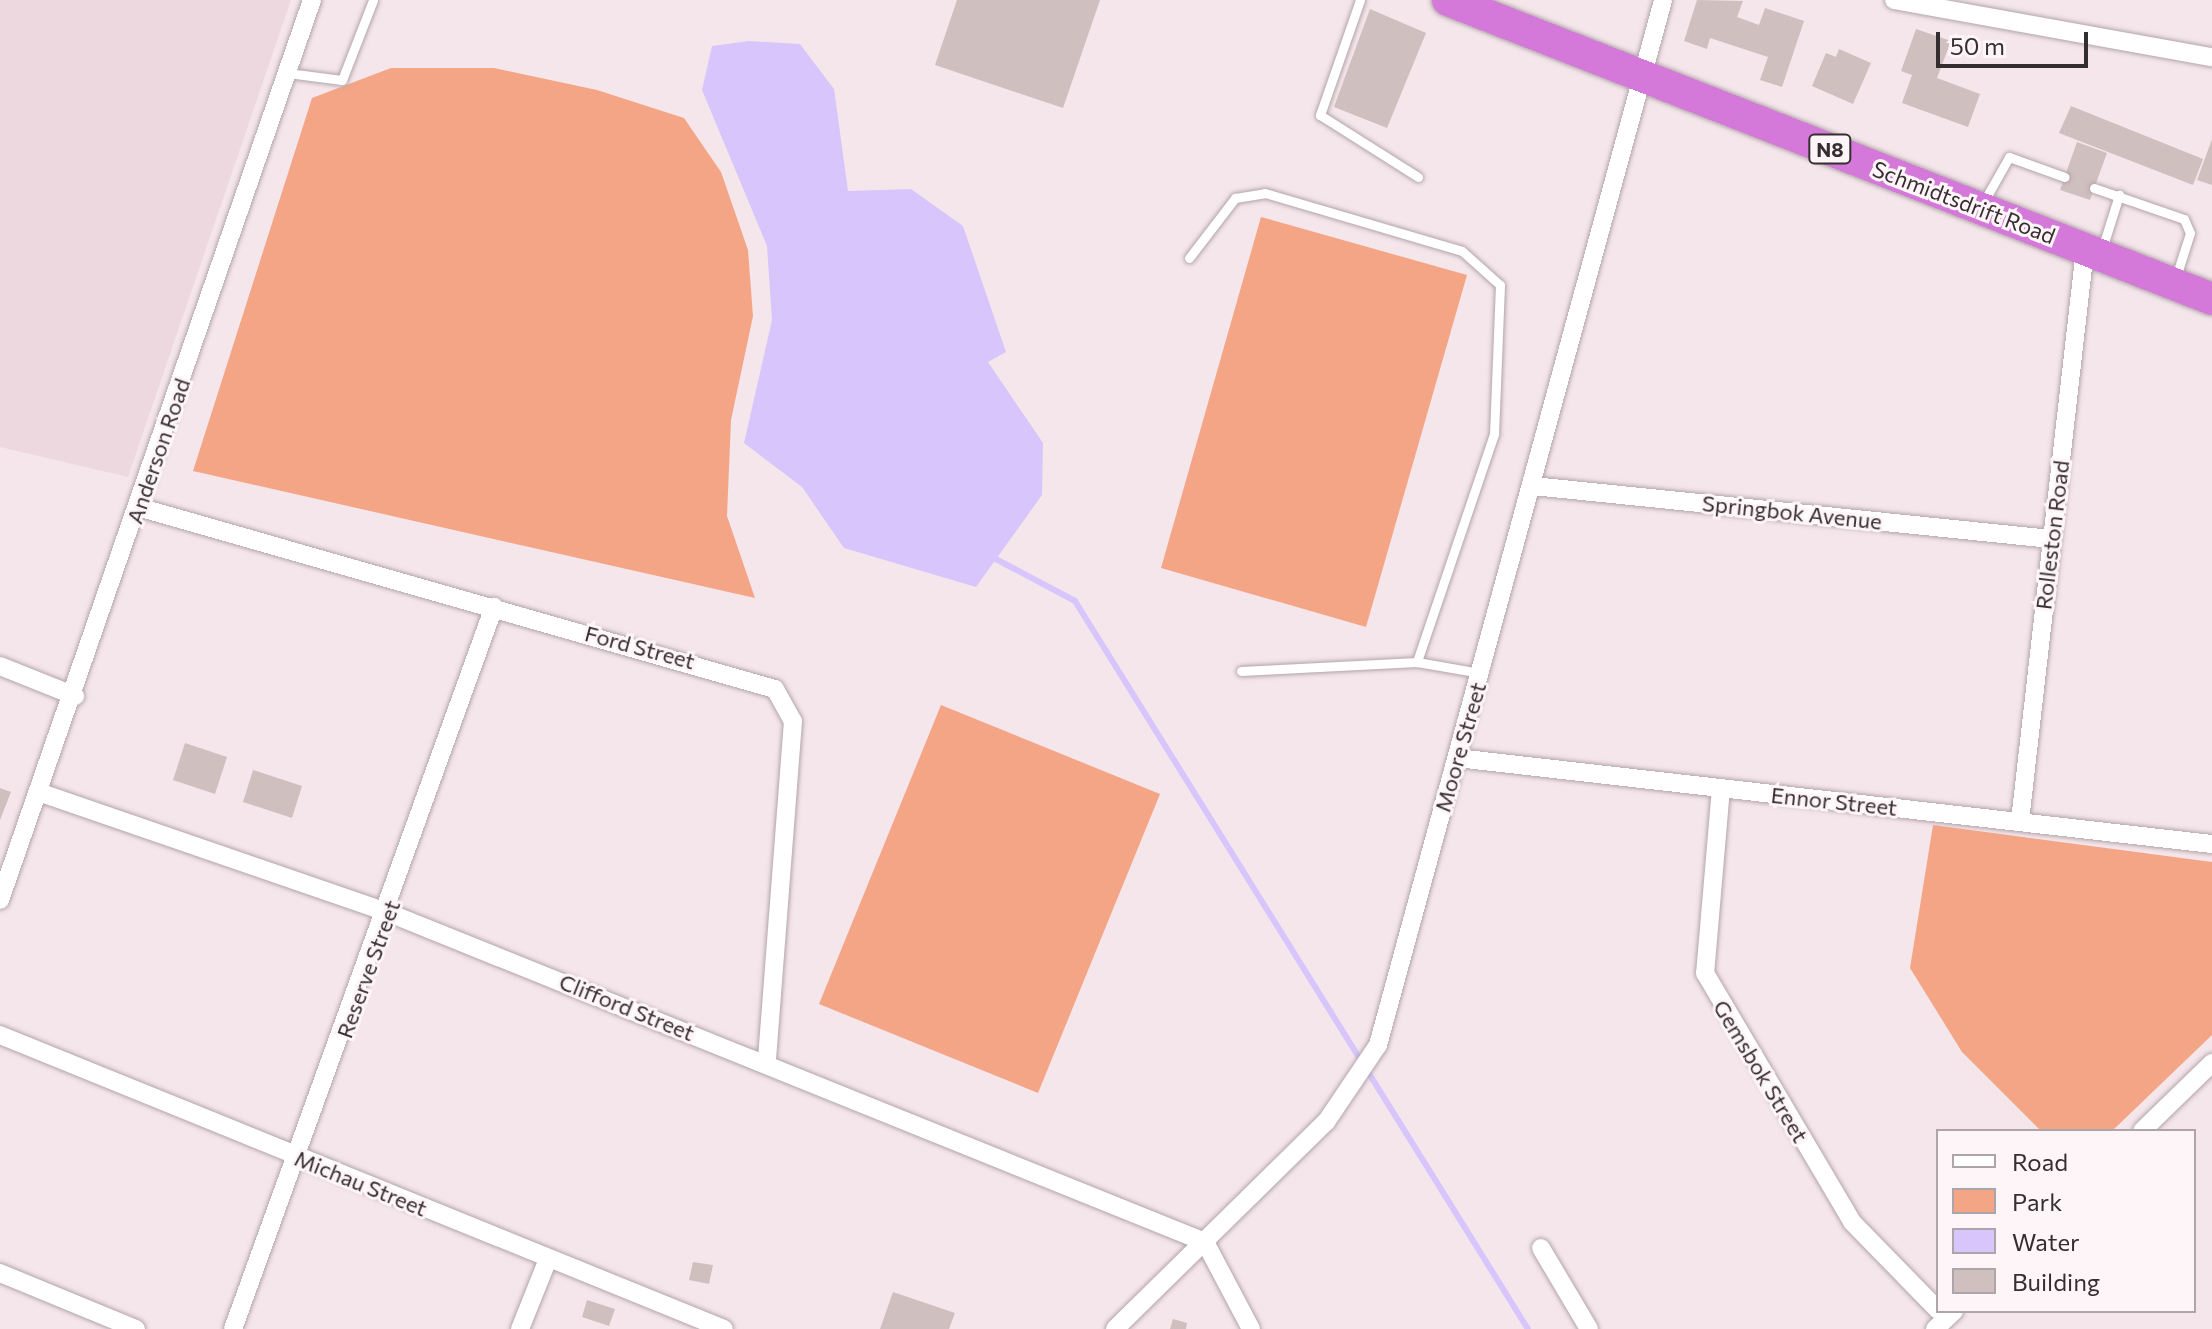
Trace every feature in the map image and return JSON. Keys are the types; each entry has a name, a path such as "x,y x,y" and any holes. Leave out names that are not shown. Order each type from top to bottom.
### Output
{"highway":[{"name":"Schmidtsdrift Road","path":"1448,0 1642,73 1980,210 2212,299"}],"street":[{"name":"Anderson Road","path":"0,900 75,696 312,0"},
{"name":"Moore Street","path":"1115,1329 1326,1122 1367,1069 1533,486 1663,0"},
{"path":"1894,0 2212,57"},
{"name":"Rolleston Road","path":"2020,821 2051,539 2092,252"},
{"name":"Springbok Avenue","path":"1533,486 2051,539"},
{"name":"Ford Street","path":"138,507 735,673 775,689 787,705 793,721 767,1062"},
{"name":"Reserve Street","path":"233,1329 389,913 494,607"},
{"path":"0,666 75,696"},
{"name":"Ennor Street","path":"1457,758 2212,844"},
{"name":"Gemsbok Street","path":"1721,788 1705,973 1852,1222 1936,1309"},
{"name":"Clifford Street","path":"41,793 389,913 767,1062 1205,1242"},
{"name":"Michau Street","path":"0,1035 724,1329"},
{"path":"2144,1129 2212,1063"},
{"path":"1205,1242 1251,1329"},
{"path":"1541,1248 1589,1329"},
{"path":"520,1329 548,1259"},
{"path":"0,1273 136,1329"}],"lane":[{"path":"288,73 342,80 373,0"},
{"path":"1360,0 1320,115 1418,177"},
{"path":"1980,210 2009,157 2065,177"},
{"path":"2094,188 2188,223 2173,283"},
{"path":"1189,258 1235,198 1265,193 1462,251 1500,285 1494,434 1417,662"},
{"path":"2092,252 2119,195"},
{"path":"1241,671 1417,662 1481,673"}],"shaded area":[{"path":"0,0 291,0 128,477 0,447"}],"green space":[{"path":"391,68 494,68 597,90 684,118 721,172 748,250 753,316 731,420 727,516 755,598 193,471 312,98"},
{"path":"1261,217 1467,275 1366,627 1161,568"},
{"path":"941,705 1160,794 1038,1093 819,1004"},
{"path":"1933,825 2212,862 2212,1035 2114,1129 2039,1129 1962,1052 1910,968"}],"water":[{"path":"749,41 800,44 834,89 848,191 911,189 963,226 1006,352 988,362 1043,443 1042,495 976,587 844,548 802,487 744,443 772,320 767,246 702,90 712,46"}],"building":[{"path":"957,0 1100,0 1063,108 935,65"},
{"path":"1697,0 1743,1 1737,17 1759,25 1765,8 1804,21 1782,87 1760,80 1768,57 1710,38 1707,49 1684,41"},
{"path":"1370,9 1426,33 1387,128 1334,107"},
{"path":"1916,29 1951,41 1937,78 1980,94 1968,127 1902,103 1912,75 1901,71"},
{"path":"1839,49 1871,63 1853,104 1812,86 1826,53 1836,57"},
{"path":"2071,106 2203,159 2193,185 2059,133"},
{"path":"2212,139 2212,185 2197,180"},
{"path":"2077,142 2107,153 2090,200 2060,190"},
{"path":"185,743 227,757 215,794 173,780"},
{"path":"253,770 302,786 292,818 243,802"},
{"path":"0,788 11,792 0,820"},
{"path":"693,1262 713,1265 709,1284 689,1280"},
{"path":"893,1292 955,1313 949,1329 880,1329"},
{"path":"587,1300 615,1309 609,1326 582,1317"},
{"path":"1173,1319 1187,1323 1186,1329 1170,1329"}],"waterway":[{"path":"992,557 1075,601 1528,1329"}]}
